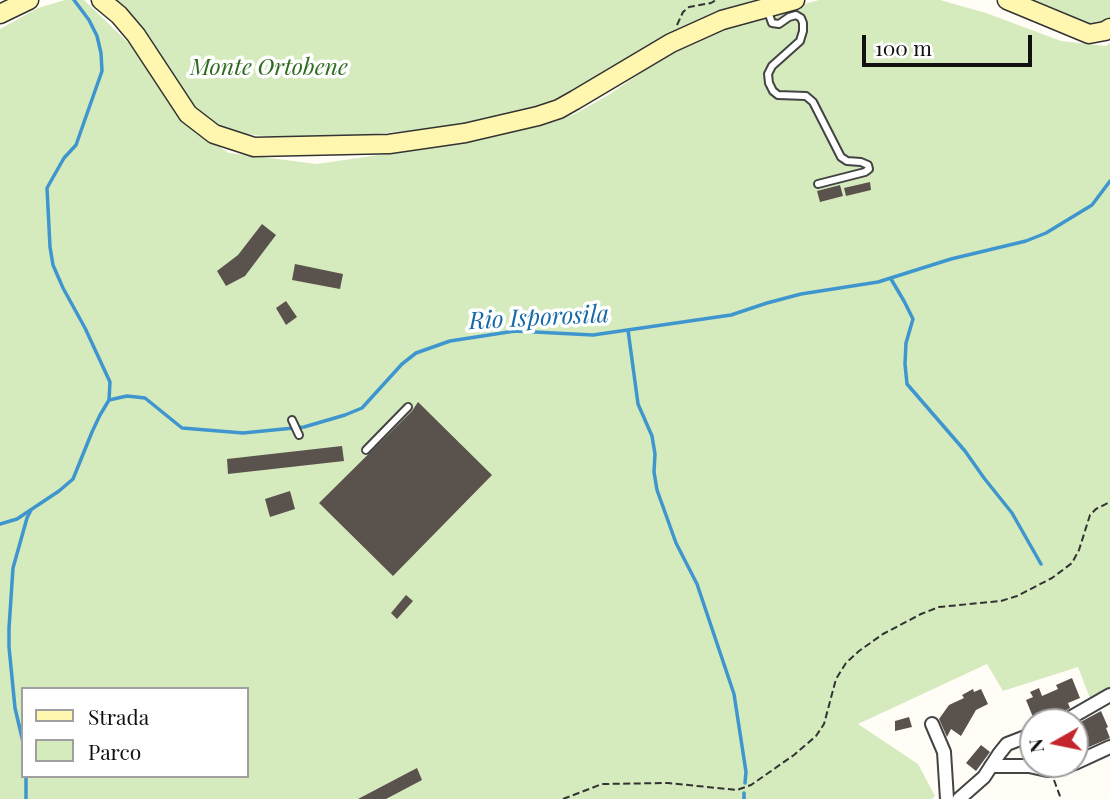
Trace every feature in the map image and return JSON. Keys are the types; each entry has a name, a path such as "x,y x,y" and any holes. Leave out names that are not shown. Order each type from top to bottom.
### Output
{"main road":[{"path":"0,14 29,0"},
{"path":"101,0 136,34 188,114 214,134 254,147 390,145 466,133 538,116 559,109 671,43 722,20 795,0"},
{"path":"1007,0 1089,34 1110,28"}],"street":[{"path":"1087,708 1110,695"},
{"path":"932,724 944,752 947,799"},
{"path":"959,799 984,777 1007,744 1019,739"},
{"path":"1089,756 1110,747"},
{"path":"991,766 1019,766"}],"lane":[{"path":"767,8 772,23 779,24 796,15 803,23 800,41 772,66 768,74 773,91 778,95 806,96 813,102 841,158 868,165 869,169 865,172 818,184"},
{"path":"366,450 408,407"},
{"path":"292,420 299,435"}],"path":[{"path":"671,43 683,12 690,7 716,0"},
{"path":"563,799 602,785 668,783 737,790 751,785 816,736 824,724 836,679 846,663 859,651 883,634 939,607 1001,601 1052,578 1072,563 1080,550 1090,515 1110,502"}],"green space":[{"path":"65,0 84,0 142,56 183,123 229,153 317,164 467,142 573,115 610,94 676,49 734,23 819,0 940,0 986,13 1061,41 1106,46 1110,43 1110,687 1091,701 1078,667 1003,691 987,664 858,724 918,764 935,796 932,799 0,799 0,29 38,8"},
{"name":"Monte Ortobene","path":"112,0 766,0 729,9 687,25 573,94 508,116 438,128 343,137 274,137 245,134 218,127 205,117 182,94"},
{"path":"1023,0 1110,0 1110,17 1101,23 1088,25"}],"building":[{"path":"870,182 871,190 846,196 844,188"},
{"path":"840,185 843,196 820,202 817,191"},
{"path":"262,224 276,235 245,276 226,286 217,271 238,255"},
{"path":"295,264 343,274 340,289 292,280"},
{"path":"286,301 297,317 286,325 276,308"},
{"path":"418,402 492,475 393,576 319,503"},
{"path":"342,446 344,461 228,474 227,459"},
{"path":"290,491 295,509 270,517 265,499"},
{"path":"406,595 413,601 397,619 391,613"},
{"path":"1072,678 1080,698 1068,703 1070,708 1029,708 1026,700 1033,697 1030,692 1039,688 1042,696 1058,689 1056,685"},
{"path":"973,689 974,692 981,689 988,704 976,710 961,736 951,729 947,737 939,719 949,705 964,698 962,695"},
{"path":"1101,711 1110,738 1089,747 1089,717"},
{"path":"909,717 912,727 895,731 895,721"},
{"path":"981,745 990,752 976,771 966,763"},
{"path":"417,768 422,780 386,799 358,799"}],"waterway":[{"path":"74,0 97,36 102,71 76,145 64,158 47,188 50,247 53,265 63,288 110,382 109,400"},
{"name":"Rio Isporosila","path":"0,524 17,519 73,479 92,432 109,400 127,396 145,398 182,428 243,433 304,427 362,408 402,364 416,353 450,341 515,331 593,335 731,315 801,294 878,282 1046,233 1092,205 1110,181"},
{"path":"891,279 913,319 906,343 907,384 965,451 1012,513 1041,564"},
{"path":"628,330 638,404 652,436 657,490 676,543 697,584 734,694 746,772 745,783"},
{"path":"21,734 15,708 9,628 13,568 31,510"},
{"path":"26,778 26,799"},
{"path":"744,793 744,799"}]}
